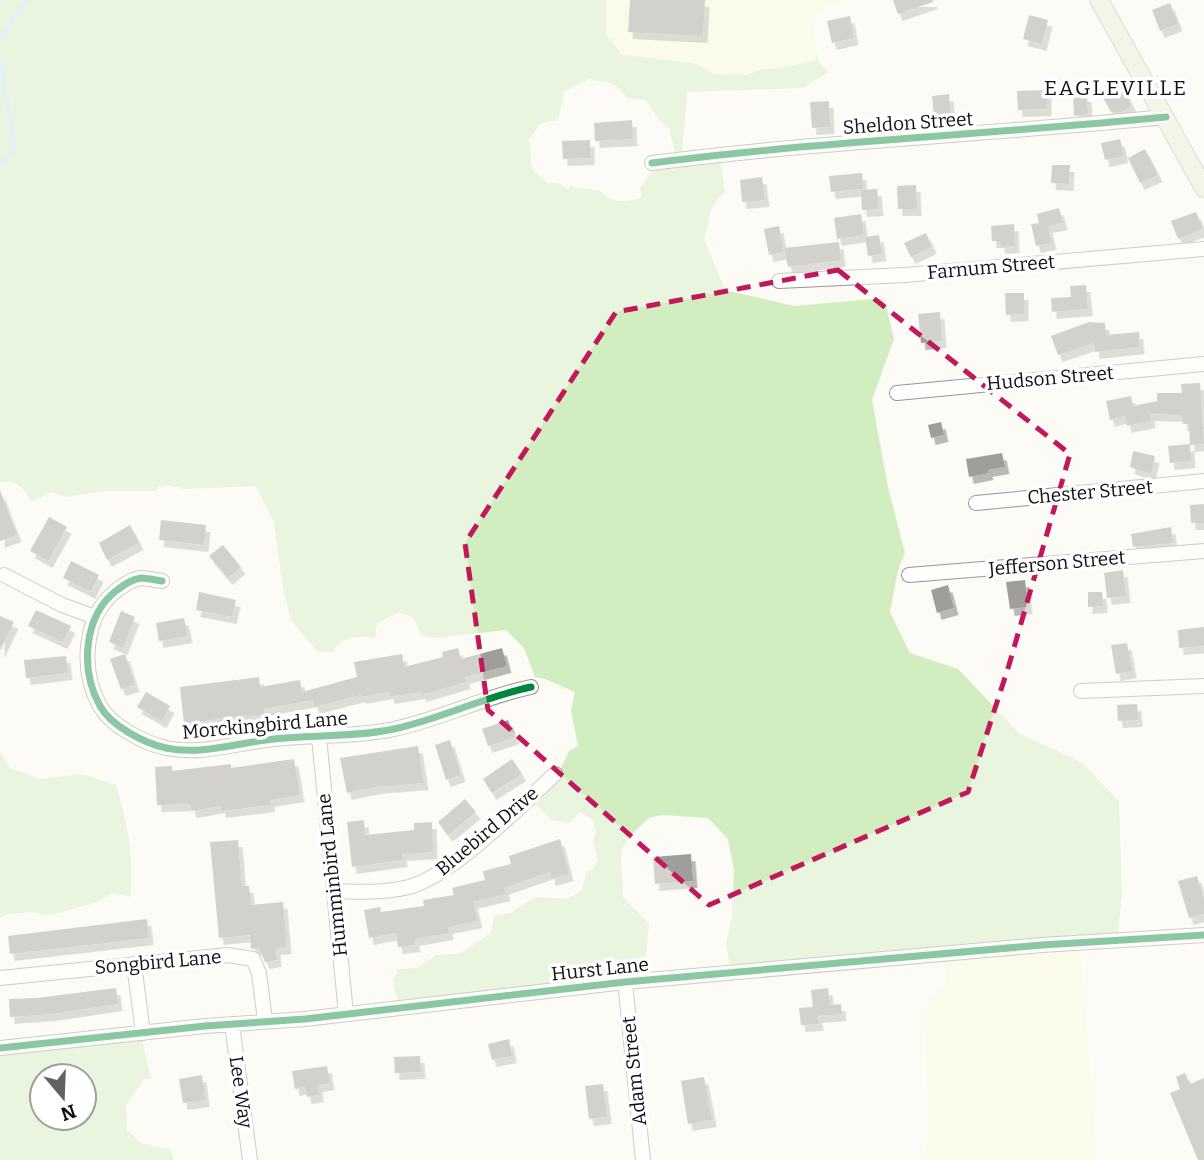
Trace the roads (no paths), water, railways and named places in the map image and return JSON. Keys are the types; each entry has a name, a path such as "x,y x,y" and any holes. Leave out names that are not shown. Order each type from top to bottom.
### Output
{"main road":[{"path":"1099,0 1204,188"}],"street":[{"name":"Sheldon Street","path":"652,163 730,153 1011,132 1166,117"},
{"name":"Farnum Street","path":"779,281 905,275 1204,250"},
{"name":"Hudson Street","path":"897,393 1204,365"},
{"name":"Chester Street","path":"976,503 1204,481"},
{"name":"Jefferson Street","path":"909,575 1204,551"},
{"path":"4,575 62,605 95,617"},
{"name":"Morckingbird Lane","path":"162,581 141,578 126,583 99,606 88,644 87,667 101,709 138,737 168,748 217,749 281,738 319,737 390,729 435,719 471,703 531,687"},
{"path":"1081,691 1204,686"},
{"name":"Humminbird Lane","path":"319,737 345,1014"},
{"name":"Bluebird Drive","path":"334,891 372,892 409,887 432,877 513,813 555,774"},
{"name":"Hurst Lane","path":"0,1048 345,1014 625,982 1042,945 1204,935"},
{"name":"Songbird Lane","path":"0,978 228,955 253,959 259,973 265,1021"},
{"path":"134,964 143,1033"},
{"name":"Adam Street","path":"625,982 643,1160"},
{"name":"Lee Way","path":"232,1024 250,1160"}],"waterway":[{"path":"0,38 27,0"},
{"path":"0,61 15,146 0,165"}],"district":[{"name":"EAGLEVILLE","path":"1116,88"}]}
